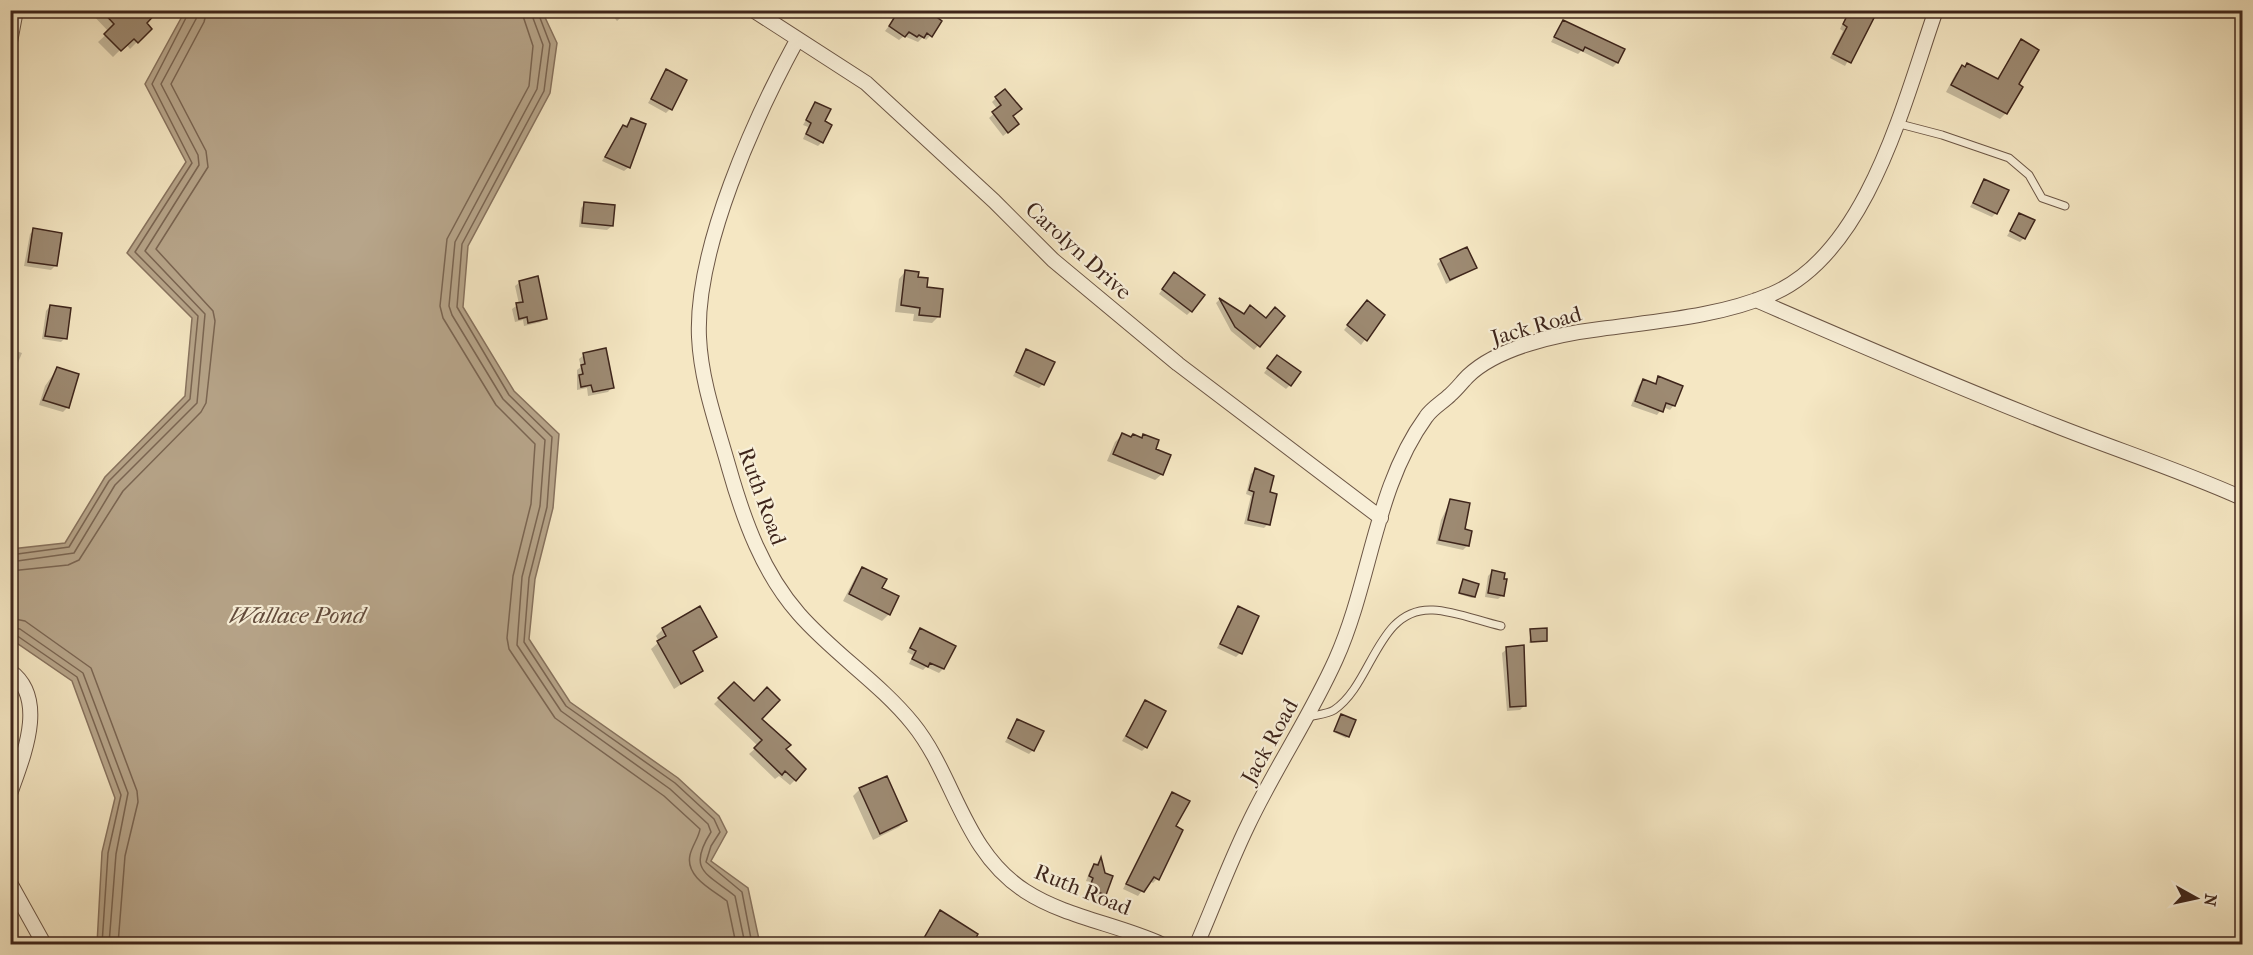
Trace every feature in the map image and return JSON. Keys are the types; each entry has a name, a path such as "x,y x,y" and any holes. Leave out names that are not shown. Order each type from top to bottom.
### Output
{"street":[{"path":"10,42 16,10"},
{"name":"Carolyn Drive","path":"753,10 866,83 994,201 1053,260 1178,364 1381,518"},
{"name":"Jack Road","path":"1197,945 1248,825 1308,717 1337,656 1402,458 1428,414 1491,358 1532,344 1593,330 1685,317 1756,300 1774,293 1804,275 1836,245 1852,221 1876,174 1936,10"},
{"name":"Ruth Road","path":"797,40 776,78 745,151 701,281 699,337 706,388 750,536 799,614 912,723 932,751 958,810 986,854 1003,873 1025,891 1066,909 1133,931 1161,945"},
{"path":"1756,300 1932,377 2117,450 2181,470 2242,498"},
{"path":"10,671 26,692 30,715 28,738 10,794"},
{"path":"10,883 44,945"}],"lane":[{"path":"1896,123 1942,135 2008,158 2029,175 2042,198 2065,206"},
{"path":"1308,717 1333,711 1357,687 1390,629 1410,613 1433,610 1501,626"}],"water":[{"name":"Wallace Pond","path":"185,11 542,11 557,43 550,93 468,246 463,307 514,391 559,434 553,508 535,579 529,639 570,702 678,778 719,816 727,832 711,861 748,888 760,944 97,944 102,852 115,798 72,681 11,639 11,549 65,543 105,477 185,396 192,318 127,253 186,162 145,84"}],"building":[{"path":"101,10 159,10 147,23 152,29 138,43 134,39 121,51 104,34 114,24"},
{"path":"899,10 938,10 934,15 942,21 932,37 927,33 924,38 919,35 917,37 909,32 905,37 889,26"},
{"path":"1850,10 1878,10 1851,63 1833,54 1847,27 1843,24"},
{"path":"1563,20 1625,49 1618,63 1585,47 1583,51 1554,37"},
{"path":"2021,39 2039,50 2019,84 2023,87 2007,114 1951,85 1962,65 1965,67 1967,63 1998,79"},
{"path":"666,69 687,80 672,110 651,99"},
{"path":"1005,89 1022,109 1013,116 1019,124 1008,133 992,112 1001,105 995,97"},
{"path":"815,102 831,109 825,121 832,125 823,143 806,134 811,123 806,120"},
{"path":"631,118 646,124 630,168 605,157 623,125 627,127"},
{"path":"1984,179 2009,190 1997,214 1973,203"},
{"path":"584,202 615,205 613,226 582,223"},
{"path":"2019,213 2035,220 2025,239 2010,231"},
{"path":"33,228 62,233 57,266 28,262"},
{"path":"1467,247 1477,268 1450,280 1440,259"},
{"path":"905,270 919,272 918,277 928,278 927,287 943,289 940,317 919,315 920,308 901,305"},
{"path":"1174,272 1205,295 1192,312 1162,289"},
{"path":"538,276 547,319 528,323 527,317 519,319 516,303 523,302 519,281"},
{"path":"1219,298 1244,314 1250,305 1266,318 1275,307 1285,316 1260,347 1235,327"},
{"path":"1367,300 1385,315 1367,341 1347,325"},
{"path":"50,305 71,308 67,339 45,336"},
{"path":"606,348 614,388 593,392 591,385 581,387 579,375 583,374 581,365 585,364 583,353"},
{"path":"1026,349 1055,362 1044,385 1016,372"},
{"path":"1277,355 1301,372 1291,386 1267,368"},
{"path":"57,367 79,374 69,408 43,400"},
{"path":"1658,376 1683,386 1675,406 1666,403 1663,412 1635,401 1643,379 1656,384"},
{"path":"1122,433 1142,438 1143,434 1159,440 1156,449 1171,455 1163,475 1113,454"},
{"path":"1255,468 1274,476 1270,492 1277,494 1270,525 1248,520 1254,492 1249,490"},
{"path":"1450,499 1470,503 1465,529 1472,531 1469,546 1439,540"},
{"path":"862,567 887,579 882,588 899,596 890,615 849,594"},
{"path":"1492,570 1505,573 1504,579 1507,579 1504,596 1488,593"},
{"path":"1463,579 1479,584 1475,597 1459,593"},
{"path":"700,606 717,637 693,651 703,671 681,684 657,641 666,636 662,628"},
{"path":"1238,606 1259,616 1242,654 1220,644"},
{"path":"920,628 956,646 944,669 930,663 928,667 912,659 916,651 910,648"},
{"path":"1547,628 1547,641 1531,642 1530,629"},
{"path":"1524,645 1526,706 1510,707 1506,647"},
{"path":"734,682 754,701 767,687 780,700 762,719 791,745 786,749 806,769 796,781 785,771 782,775 754,748 762,740 718,698"},
{"path":"1145,700 1166,711 1147,748 1126,736"},
{"path":"1341,714 1356,720 1349,737 1334,731"},
{"path":"1017,719 1044,731 1034,751 1008,738"},
{"path":"887,776 907,821 880,834 859,788"},
{"path":"1172,792 1190,801 1176,826 1183,830 1159,880 1154,877 1144,892 1126,884"},
{"path":"1101,857 1105,873 1113,876 1106,895 1089,889 1093,878 1089,876 1094,864 1098,865"},
{"path":"940,910 978,934 972,945 920,945"}]}
